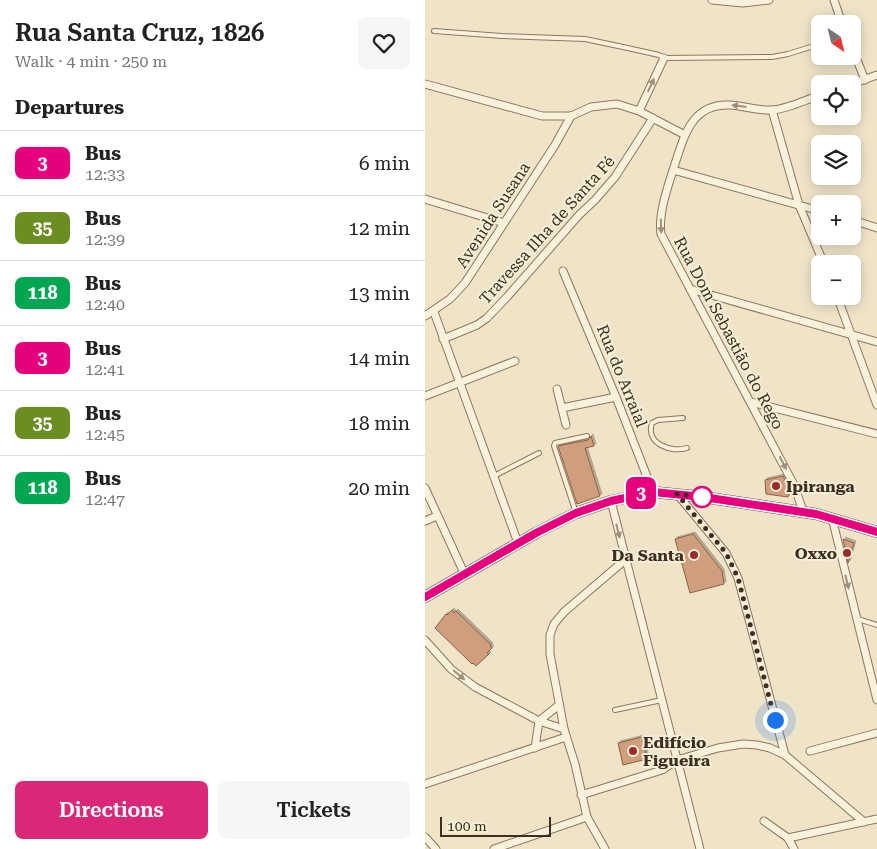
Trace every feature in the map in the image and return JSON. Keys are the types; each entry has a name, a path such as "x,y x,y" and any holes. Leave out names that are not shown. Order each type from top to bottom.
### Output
{"main road":[{"path":"425,597 518,543 576,513 611,501 653,492 803,511 877,532"}],"street":[{"path":"712,0 743,3 769,0"},
{"path":"834,0 840,15"},
{"path":"639,111 664,58"},
{"path":"859,65 865,80"},
{"path":"861,81 877,75"},
{"path":"425,84 542,116 571,116 591,107 617,104 639,111 685,135"},
{"name":"Rua Dom Sebastião do Rego","path":"803,511 797,492 751,402 661,234 660,219 673,170 685,135 689,125 697,116 711,107 730,105 771,110 811,98"},
{"path":"771,110 799,205 820,255"},
{"name":"Avenida Susana","path":"425,316 434,312 465,284 555,146 571,116"},
{"name":"Travessa Ilha de Santa Fé","path":"443,339 477,325 487,318 507,297 615,177 653,118"},
{"path":"673,170 811,208"},
{"path":"425,199 504,223"},
{"path":"861,223 877,228"},
{"name":"Rua do Arraial","path":"563,271 616,397 653,492"},
{"path":"690,289 877,342"},
{"path":"840,305 877,405"},
{"path":"434,312 518,543"},
{"path":"425,396 515,361"},
{"path":"557,389 566,425"},
{"path":"562,408 616,397"},
{"path":"751,402 877,434"},
{"path":"425,488 464,574"},
{"path":"677,494 726,553 735,571 785,756"},
{"path":"611,501 700,849"},
{"path":"425,521 437,516"},
{"path":"832,518 856,618 876,688 877,700"},
{"path":"605,849 587,817 575,764 564,730 550,654 550,635 554,624 563,612 625,560"},
{"path":"425,640 461,678 539,721 564,730"},
{"path":"535,748 539,721 559,705"},
{"path":"810,751 877,733"},
{"path":"425,784 566,737"},
{"path":"581,795 662,770 677,760 718,748 757,744 785,756 864,822"},
{"path":"494,849 587,817"},
{"path":"788,838 877,820"},
{"path":"764,821 788,838 793,849"},
{"path":"425,837 437,849"}],"lane":[{"path":"435,31 585,40 623,46 664,58 772,57 811,47"},
{"path":"683,418 658,420 652,423 650,430 653,439 667,449 687,448"},
{"path":"576,513 554,446 555,443 587,436"},
{"path":"494,476 539,453"},
{"path":"856,618 877,625"},
{"path":"615,710 662,700"}],"building":[{"path":"591,436 594,446 585,448 600,496 577,504 558,446 588,440"},
{"name":"Ipiranga","path":"783,476 790,492 788,497 766,494 765,480"},
{"name":"Da Santa","path":"693,534 722,571 724,584 690,593 675,539"},
{"path":"843,539 854,543 848,563"},
{"path":"452,610 454,613 456,611 491,645 492,648 487,653 489,654 476,666 435,628 446,614"},
{"name":"Edifício Figueira","path":"642,737 647,759 623,765 618,743"}],"bus line":[{"name":"3","path":"425,597 555,523 576,513 636,494 653,492 784,508 832,518 877,532"}],"place":[{"name":"Ipiranga","path":"776,486"},
{"name":"Oxxo","path":"847,553"},
{"name":"Da Santa","path":"694,555"},
{"name":"Edifício Figueira","path":"633,751"}],"route":[{"path":"702,497 677,494 726,553 732,564 738,578 775,720"}]}
